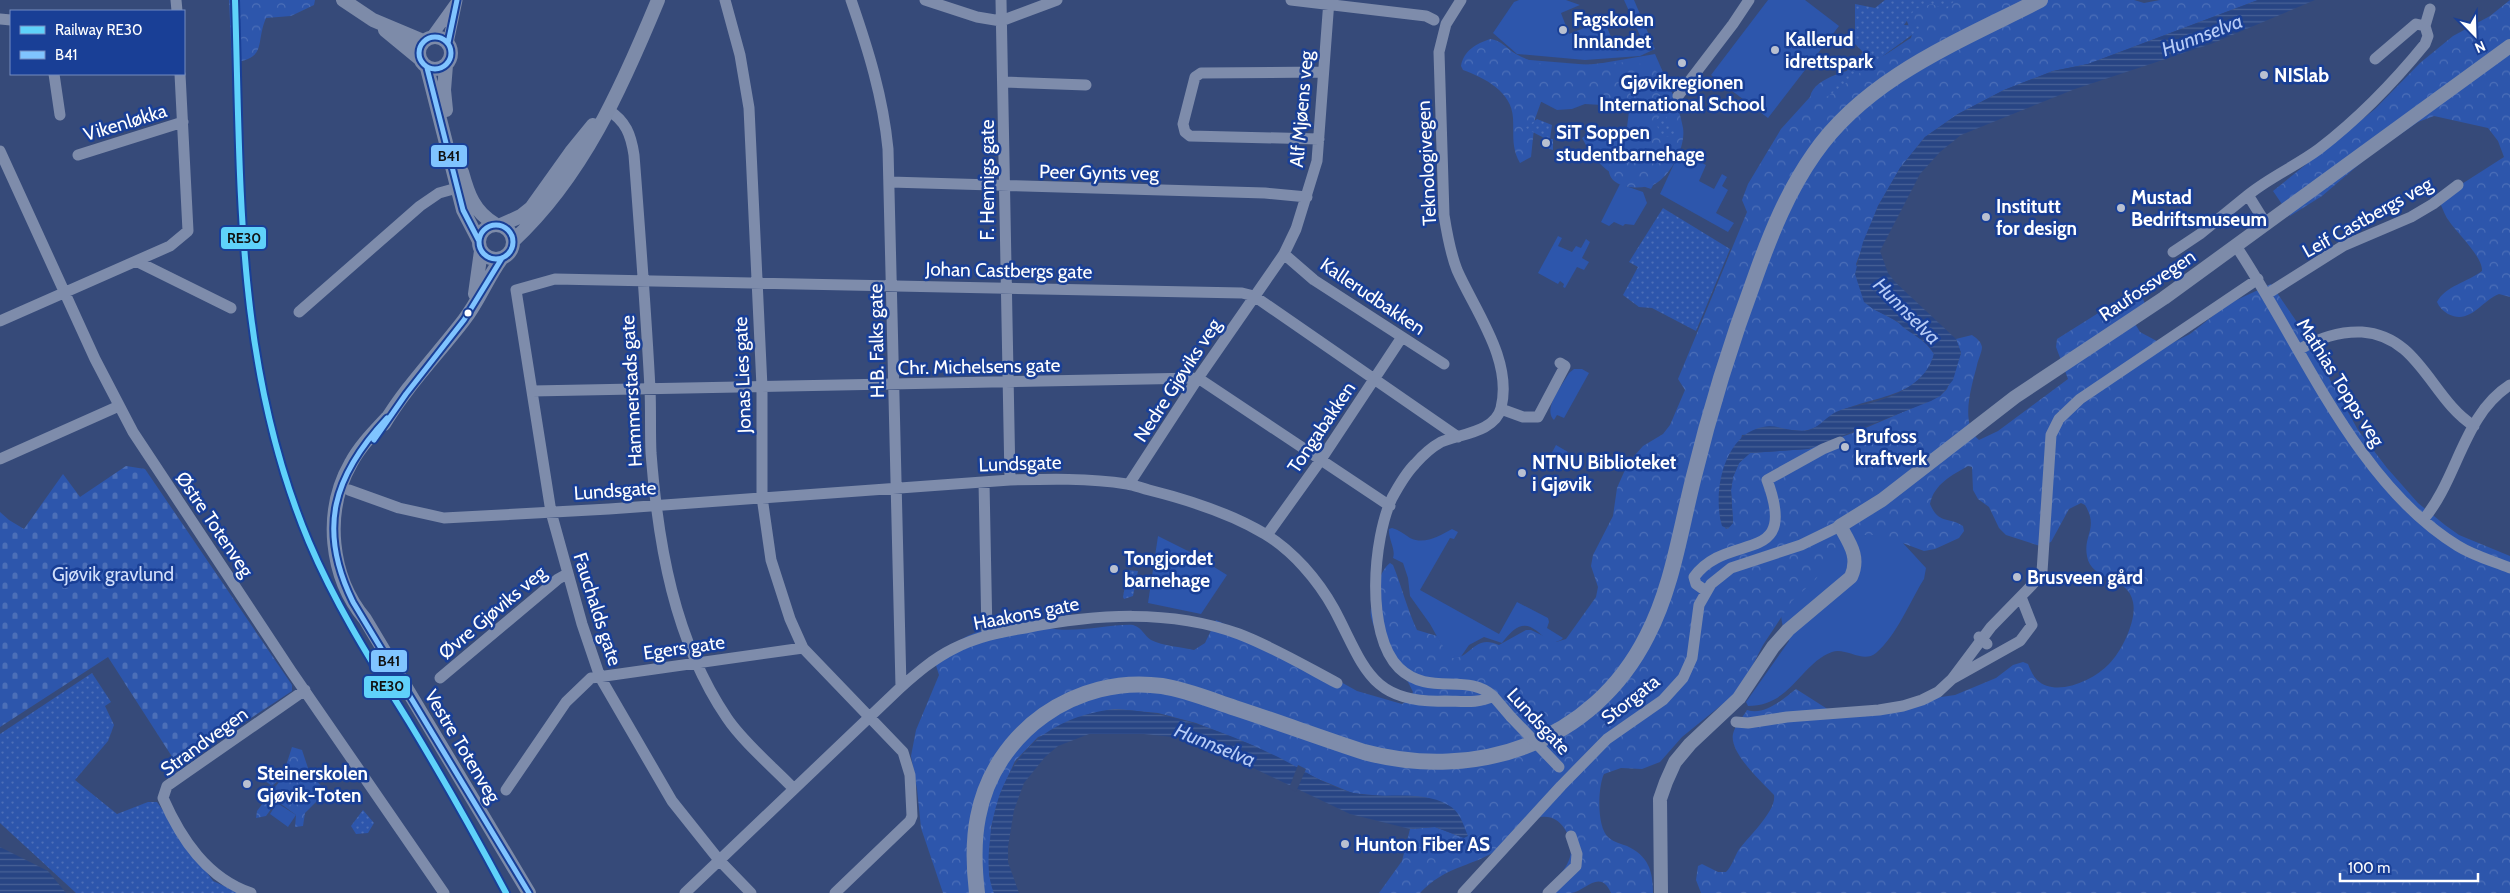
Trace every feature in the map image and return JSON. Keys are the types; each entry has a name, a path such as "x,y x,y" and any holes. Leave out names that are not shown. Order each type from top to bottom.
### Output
{"highway":[{"path":"977,893 974,858 976,828 984,793 995,769 1010,746 1028,727 1062,704 1091,691 1138,685 1173,688 1364,752 1394,759 1428,763 1468,761 1512,752 1556,732 1588,709 1610,689 1628,667 1657,615 1670,577 1710,413 1735,332 1772,233 1800,175 1838,125 1882,86 1920,63 2040,0"}],"main road":[{"path":"343,0 373,20 423,63 437,69 446,65"},
{"path":"513,241 547,206 588,146 608,110 658,0"},
{"path":"373,20 428,38 443,38 448,43 451,53 446,65 444,90 446,110 466,188 478,211 511,232 513,241 510,252 502,258 490,258 480,246 467,222 419,48 428,38"},
{"name":"Raufossvegen","path":"1840,526 1882,500 2015,397 2164,298 2510,46"},
{"path":"480,246 482,231 521,216 532,208 571,152 608,110"},
{"name":"Vestre Totenveg","path":"475,303 480,246"},
{"name":"Vestre Totenveg","path":"502,258 490,275 482,295 387,418 359,449 350,465 336,508 335,548 339,570 352,604 365,619 529,893"},
{"name":"Vestre Totenveg","path":"365,619 348,572 342,546 344,510 349,490 361,464 387,418"},
{"path":"1662,893 1659,822 1660,799 1666,782 1683,752 1739,698 1773,647 1788,630 1851,577 1855,566 1855,555 1840,526"}],"street":[{"path":"428,38 457,0"},
{"path":"448,43 457,0"},
{"name":"Jonas Lies gate","path":"724,0 740,55 749,104 762,387 762,497 771,560 790,619 803,648 903,752 910,775 912,816 906,826 835,893"},
{"name":"H.B. Falks gate","path":"851,0 876,78 885,117 890,182 901,687"},
{"path":"925,0 977,17 1001,21 1057,0"},
{"name":"F. Hennigs gate","path":"1001,0 1010,480"},
{"path":"1291,0 1426,16 1434,20"},
{"name":"Teknologivegen","path":"1461,0 1446,24 1439,52 1444,215 1447,238 1457,269 1492,339 1503,390 1501,409"},
{"path":"1678,96 1749,0"},
{"name":"Alf Mjøens veg","path":"1254,296 1284,254 1307,197 1317,161 1328,3"},
{"path":"2173,252 2200,234 2265,182 2294,166 2319,148 2359,114 2426,44 2428,36 2425,26 2430,9"},
{"path":"2375,60 2416,24 2425,26"},
{"path":"1319,139 1190,136 1185,132 1184,124 1195,77 1201,73 1322,72"},
{"name":"Vikenløkka","path":"54,75 60,115"},
{"path":"0,321 170,246 188,231 180,75"},
{"path":"1004,82 1086,85"},
{"name":"Hammerstads gate","path":"608,110 625,124 632,139 650,390 651,451 664,562 669,584 697,662 728,720 794,789"},
{"name":"Vikenløkka","path":"78,155 183,122"},
{"name":"Østre Totenveg","path":"0,150 5,174 65,291 119,406 152,462 444,893"},
{"name":"Peer Gynts veg","path":"890,182 1005,187 1265,193 1307,197"},
{"name":"Leif Castbergs veg","path":"2267,294 2343,246 2411,217 2433,204 2458,185"},
{"path":"299,312 420,206 439,193 457,188"},
{"path":"2248,195 2266,224"},
{"name":"Mathias Topps veg","path":"2236,246 2258,279 2350,435 2373,466 2423,520 2459,547 2510,568"},
{"name":"Kallerudbakken","path":"1284,254 1314,280 1444,364"},
{"path":"136,261 232,308"},
{"name":"Johan Castbergs gate","path":"516,290 555,279 1242,293 1254,296 1458,437"},
{"path":"1736,722 1748,723 1786,717 1902,706 1938,692 1952,679 1991,627 2021,597 2042,572 2051,435 2059,419 2080,399 2258,279"},
{"name":"Fauchalds gate","path":"516,290 550,512 600,676 672,802 719,860 751,893"},
{"name":"Nedre Gjøviks veg","path":"1129,484 1254,296"},
{"path":"2300,349 2329,335 2350,331 2373,333 2392,340 2418,361 2456,410 2474,426"},
{"name":"Tongabakken","path":"1267,535 1320,461 1343,423 1402,337"},
{"path":"1493,696 1479,686 1435,685 1417,680 1400,669 1390,658 1379,632 1376,602 1376,570 1390,506 1415,464 1441,442 1474,432 1492,422 1501,409 1523,417 1538,417 1565,366 1560,363"},
{"path":"1198,378 1390,506"},
{"name":"Chr. Michelsens gate","path":"532,392 894,386 1198,378"},
{"path":"2423,520 2449,476 2474,426 2494,396 2510,385"},
{"path":"0,459 119,406"},
{"path":"1706,591 1696,584 1694,577 1702,568 1727,553 1761,543 1774,529 1776,512 1767,480 1823,449 1840,442"},
{"name":"Lundsgate","path":"349,490 419,514 444,518 1010,480 1061,478 1129,484 1193,501 1267,535 1293,557 1314,580 1333,608 1361,665 1379,685 1393,693 1417,701 1478,701 1493,696 1568,779"},
{"path":"984,482 987,635"},
{"name":"Raufossvegen","path":"1801,545 1840,526"},
{"name":"Storgata","path":"1463,893 1568,779 1607,740 1663,700 1683,678 1692,658 1699,605 1711,584 1731,568 1801,545"},
{"name":"Øvre Gjøviks veg","path":"440,678 558,579 568,574"},
{"path":"1952,679 2020,641 2032,625 2021,597"},
{"name":"Haakons gate","path":"685,893 901,687 930,663 954,648 987,635 1097,617 1130,616 1180,620 1238,634 1284,654 1338,683"},
{"path":"1983,641 1998,654"},
{"name":"Egers gate","path":"506,790 566,702 591,678 803,648"},
{"name":"Strandvegen","path":"251,893 229,884 214,874 196,853 170,814 163,798 167,786 305,690"},
{"path":"1548,893 1576,866 1577,854 1571,836"}],"green space":[{"path":"229,0 315,0 314,5 291,16 266,18 256,53 251,58 232,63"},
{"path":"1519,0 1566,0 1580,5 1561,13 1569,34 1604,20 1617,51 1642,40 1624,0 1634,0 1655,49 1640,56 1585,60 1517,54 1493,33 1514,2"},
{"name":"Kallerud idrettspark","path":"1768,0 1805,0 1839,26 1768,118 1711,75"},
{"path":"1885,0 1955,0 1946,10 1932,4 1915,9 1904,25 1924,26 1820,102 1863,52 1855,44 1855,4 1875,8"},
{"path":"1914,0 2134,0 2144,3 2160,0 2258,0 2088,64 2053,71 2004,90 1958,114 1925,137 1900,168 1878,206 1856,264 1873,309 1906,328 1923,341 1934,354 1928,368 1919,379 1908,387 1882,398 1840,411 1813,429 1742,435 1720,518 1726,529 1733,523 1731,490 1733,477 1739,463 1750,453 1808,449 1861,430 1940,396 1947,389 1961,353 1956,339 1972,335 1979,341 1982,347 1970,393 1968,414 1973,433 1979,440 1998,431 2068,379 2056,347 2057,339 2127,295 2135,292 2142,296 2145,304 2134,322 2140,332 2166,346 2190,334 2228,304 2271,284 2303,331 2358,430 2387,468 2418,503 2445,525 2459,535 2510,556 2510,893 1701,893 1696,880 1698,866 1702,864 1718,872 1726,872 1738,851 1771,809 1774,801 1774,795 1747,767 1733,742 1733,734 1737,724 1747,710 1760,711 1767,709 1780,702 1796,689 1829,710 1838,712 1955,695 1996,678 2013,665 2023,662 2028,664 2037,680 2045,685 2064,687 2085,681 2094,676 2109,664 2119,651 2131,626 2134,609 2133,602 2130,593 2124,587 2102,575 2090,564 2086,549 2091,520 2085,505 2081,503 2069,509 2051,542 2040,546 2006,535 1999,528 1989,507 1978,499 1973,490 1972,467 1968,466 1944,481 1935,491 1930,504 1933,511 1940,518 1963,526 1964,531 1959,538 1935,549 1924,551 1881,535 1858,535 1839,545 1816,579 1792,601 1763,645 1740,690 1682,737 1660,762 1642,769 1621,768 1604,774 1600,788 1599,807 1605,833 1609,838 1640,854 1644,859 1652,877 1653,893 1611,893 1607,886 1597,881 1571,893 1543,893 1558,878 1567,865 1571,846 1566,831 1561,824 1549,817 1541,817 1522,827 1496,851 1448,872 1420,893 1379,893 1402,861 1410,829 1435,827 1464,838 1392,797 1352,793 1316,778 1252,745 1196,723 1158,713 1115,709 1038,737 1015,761 1000,794 991,827 989,874 994,893 943,893 921,828 911,756 916,730 939,675 934,659 954,644 975,632 996,626 1028,621 1033,618 1041,625 1052,629 1065,630 1133,625 1139,628 1151,640 1194,650 1205,643 1216,620 1305,662 1357,691 1402,704 1409,700 1413,692 1403,673 1384,646 1371,617 1372,602 1380,577 1390,563 1393,565 1417,630 1437,636 1450,658 1457,658 1483,642 1499,645 1526,630 1531,630 1556,642 1566,639 1596,597 1598,587 1591,566 1593,555 1613,516 1617,488 1628,463 1643,446 1663,434 1670,425 1685,390 1678,379 1747,212 1742,200 1748,184 1781,129 1810,97 1813,90 1819,84 1836,75 1876,60 1911,38 1912,34 1904,14"},
{"path":"2510,0 2510,297 2499,294 2469,315 2456,317 2444,312 2437,302 2445,292 2482,271 2478,259 2448,219 2440,203 2443,196 2504,157 2498,141 2488,128 2434,116 2418,122 2369,156 2322,196 2290,216 2273,191 2375,109 2420,63 2453,36 2490,16"},
{"path":"1490,39 1501,43 1523,58 1544,64 1559,66 1629,63 1641,64 1656,71 1668,85 1683,128 1680,151 1667,174 1655,184 1641,187 1625,186 1612,179 1609,173 1609,165 1633,159 1639,125 1631,105 1615,100 1592,98 1549,99 1541,102 1535,119 1531,157 1520,163 1514,146 1513,118 1508,101 1496,87 1480,77 1463,70 1461,66 1471,48"},
{"path":"1655,54 1674,97 1677,144 1651,189 1618,177 1610,172 1596,159 1582,138 1592,131 1613,133 1612,137 1618,138 1621,127 1627,127 1629,111 1618,110 1618,106 1585,104 1572,109 1557,110 1534,98 1507,58 1591,65"},
{"path":"1666,114 1668,125 1674,124 1675,136 1662,137 1654,119"},
{"path":"1537,119 1552,125 1550,139 1553,139 1553,150 1549,149 1546,139 1525,128"},
{"path":"1680,151 1706,165 1699,181 1714,189 1722,174 1727,177 1722,186 1728,190 1716,213 1734,223 1728,232 1660,194"},
{"path":"1620,184 1643,192 1647,203 1634,225 1625,224 1623,226 1614,222 1609,226 1601,222"},
{"path":"1663,208 1730,249 1696,331 1652,308 1639,307 1623,295 1638,267 1629,262"},
{"path":"1558,236 1562,238 1558,246 1572,252 1576,246 1581,248 1586,239 1590,242 1582,258 1589,262 1584,270 1577,267 1565,288 1563,287 1564,284 1560,281 1558,284 1538,273"},
{"path":"1574,369 1582,369 1589,373 1564,418 1557,415 1554,420 1550,410 1552,403 1569,373"},
{"path":"1556,445 1568,452 1562,465 1549,458"},
{"name":"Gjøvik gravlund","path":"126,466 145,469 292,685 292,691 178,766 108,657 0,727 0,512 24,529 63,474 80,497"},
{"path":"1885,514 1903,543 1926,568 1924,579 1890,637 1871,656 1866,657 1837,651 1832,652 1811,666 1794,684 1775,699 1763,704 1748,706 1746,702 1789,641 1782,625 1781,617 1786,577"},
{"path":"1392,528 1410,538 1421,541 1432,539 1452,529 1458,532 1454,539 1450,538 1420,590 1499,634 1517,602 1548,618 1547,628 1563,638 1551,644 1532,628 1521,626 1509,634 1502,643 1484,637 1469,645 1460,658 1449,658 1430,624 1410,596 1408,578 1403,563 1393,558 1394,551 1389,533 1389,529"},
{"path":"1158,536 1190,552 1227,575 1201,614 1148,603"},
{"path":"1128,570 1138,571 1133,596 1124,599 1123,597"},
{"path":"92,673 111,702 105,706 114,725 108,741 75,780 117,814 148,802 157,802 213,881 240,893 76,893 0,823 0,734"},
{"path":"292,747 302,750 309,771 326,792 305,813 303,826 295,827 296,815 277,801 266,816 256,818 257,811 282,778"},
{"path":"269,767 280,779 272,786 261,778"},
{"path":"277,803 296,815 288,827 270,814"},
{"path":"363,810 374,823 368,833 356,834 351,826"}],"water":[{"name":"Hunnselva","path":"2258,0 2315,0 2211,44 2075,89 1961,135 1940,152 1920,174 1880,251 1888,273 1895,282 1956,339 1961,353 1953,380 1940,396 1931,401 1808,449 1750,453 1739,463 1733,477 1731,490 1733,523 1728,529 1722,526 1719,512 1719,497 1724,466 1730,452 1750,432 1768,426 1800,431 1810,430 1838,411 1881,400 1901,392 1918,380 1930,364 1934,354 1929,345 1897,321 1873,309 1864,302 1855,274 1863,242 1878,206 1900,168 1925,137 1958,114 2004,90 2053,71 2088,64"},
{"name":"Hunnselva","path":"1115,709 1159,714 1201,725 1282,759 1345,791 1366,795 1414,796 1437,800 1455,811 1461,818 1468,836 1464,838 1435,827 1410,829 1350,814 1192,739 1144,734 1089,734 1058,746 1045,757 1024,783 1014,810 1008,847 1008,862 1019,893 994,893 989,873 989,860 994,813 1002,789 1013,768 1027,749 1044,734 1065,722 1088,714"},
{"path":"0,847 48,871 66,893 0,893"}],"pier":[{"path":"1298,765 1306,769 1296,792 1289,788"}],"rail line":[{"name":"RE30","path":"235,0 239,139 247,275 255,342 267,409 285,476 309,542 343,612 471,828 506,893"}],"transit line":[{"name":"B41","path":"448,43 457,0"},
{"name":"B41","path":"435,37 447,41 451,53 447,65 435,69 423,65 419,53 423,41 435,37"},
{"name":"B41","path":"427,68 463,210 479,241"},
{"name":"B41","path":"496,225 503,226 508,230 512,235 513,242 512,249 508,254 503,258 496,259 489,258 484,254 480,249 479,242 480,235 484,230 489,226 496,225"},
{"name":"B41","path":"374,440 406,394 464,320 502,258"},
{"name":"B41","path":"387,418 354,461 343,482 336,504 334,527 336,551 342,576 353,602 529,893"}],"place":[{"name":"Fagskolen Innlandet","path":"1563,30"},
{"name":"Kallerud idrettspark","path":"1775,50"},
{"name":"Gjøvikregionen International School","path":"1682,63"},
{"name":"NISlab","path":"2264,75"},
{"name":"SiT Soppen studentbarnehage","path":"1546,143"},
{"name":"Mustad Bedriftsmuseum","path":"2121,208"},
{"name":"Institutt for design","path":"1986,217"},
{"name":"Brufoss kraftverk","path":"1845,447"},
{"name":"NTNU Biblioteket i Gjøvik","path":"1522,473"},
{"name":"Tongjordet barnehage","path":"1114,569"},
{"name":"Brusveen gård","path":"2017,577"},
{"name":"Steinerskolen Gjøvik-Toten","path":"247,784"},
{"name":"Hunton Fiber AS","path":"1345,844"}]}
